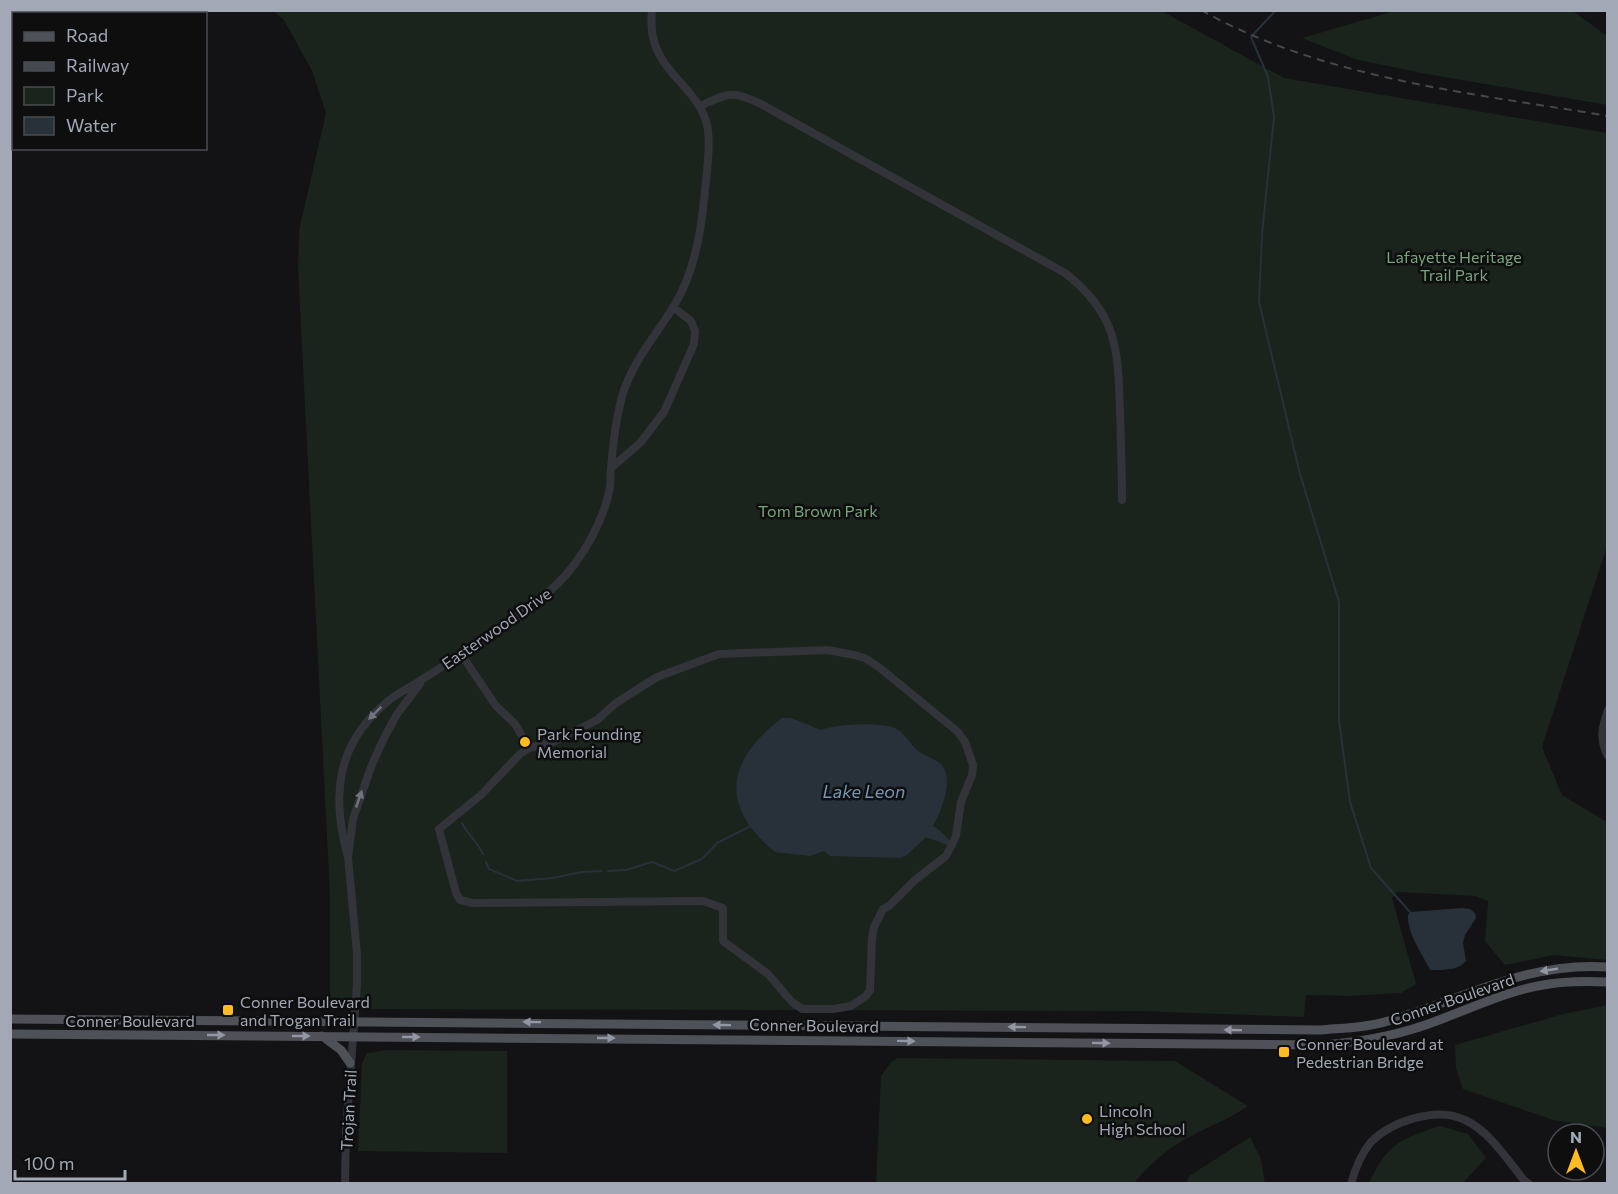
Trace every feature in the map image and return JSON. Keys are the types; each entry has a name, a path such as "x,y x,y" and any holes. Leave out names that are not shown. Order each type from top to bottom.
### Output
{"main road":[{"name":"Conner Boulevard","path":"10,1019 354,1020 1292,1030 1344,1028 1385,1022 1507,979 1548,970 1583,966 1608,967"},
{"name":"Conner Boulevard","path":"10,1034 1341,1044 1390,1036 1438,1021 1515,991 1544,985 1608,981"},
{"path":"696,1024 696,1039"},
{"path":"1292,1030 1292,1045"},
{"path":"322,1036 341,1050 350,1063"}],"street":[{"name":"Easterwood Drive","path":"352,1036 357,985 357,954 348,857 339,821 338,793 345,763 355,738 370,717 385,703 540,599 556,586 573,567 588,545 605,508 619,410 631,373 673,307 692,269 699,243 709,139 705,117 700,106 657,49 654,40 652,10"},
{"path":"700,106 730,93 744,96 761,104 1057,268 1085,289 1103,313 1110,327 1118,358 1122,500"},
{"path":"611,468 640,443 663,412 694,344 695,331 691,321 673,307"},
{"path":"827,651 865,658 880,668 958,732 965,742 973,765 972,775 961,802 956,836 950,848 945,856 883,909 874,927 870,990 866,996 851,1006 843,1008 802,1009 792,1002 768,974 723,940 723,908 703,901 473,903 460,900 456,893 439,830 529,748 553,742 597,720 616,703 657,677 719,654 827,651"},
{"path":"461,654 496,706 515,724 529,748"},
{"name":"Easterwood Drive","path":"348,857 353,819 371,767 397,714 422,680"},
{"path":"1608,710 1601,735 1603,747 1608,756"},
{"name":"Trojan Trail","path":"345,1184 352,1036"},
{"path":"1351,1184 1361,1156 1383,1132 1413,1118 1439,1114 1464,1119 1482,1131 1529,1184"}],"green space":[{"path":"1398,10 1573,11 1607,36 1607,105 1421,73 1355,59 1302,38"},
{"name":"Tom Brown Park","path":"273,11 1162,11 1284,78 1607,133 1607,546 1542,747 1562,795 1607,822 1607,960 1554,955 1505,965 1485,941 1488,901 1475,896 1397,892 1392,898 1416,984 1401,993 1348,996 1306,995 1304,1017 1135,1011 330,1009 330,895 298,268 299,230 326,113 312,71 284,20"},
{"path":"1607,1005 1607,1128 1606,1122 1553,1120 1463,1089 1456,1069 1455,1045 1563,1014"},
{"path":"387,1050 507,1051 507,1153 358,1151 362,1063 367,1053"},
{"name":"Lincoln High School","path":"898,1058 1175,1061 1248,1106 1177,1144 1154,1162 1134,1183 876,1183 881,1076 891,1062"},
{"path":"1440,1126 1468,1134 1486,1158 1463,1183 1369,1183 1382,1160 1396,1145 1405,1139"},
{"path":"1250,1137 1261,1159 1265,1183 1186,1183 1189,1176"}],"water":[{"name":"Lake Leon","path":"782,718 791,718 821,730 872,724 892,727 901,732 917,750 941,764 945,770 947,786 940,812 933,826 956,846 955,848 926,837 907,855 900,858 830,856 824,851 810,856 775,852 744,817 738,800 736,783 741,766 750,750"},
{"path":"1470,909 1475,913 1476,918 1465,935 1463,943 1466,961 1454,968 1430,970 1412,936 1408,915 1410,912"}],"waterway":[{"path":"1276,10 1251,37 1268,77 1274,117 1262,234 1259,302 1300,474 1339,602 1339,720 1350,802 1371,868 1410,912"},
{"path":"462,823 483,854"},
{"path":"608,871 626,870 652,862 674,871 702,859 717,843 751,826"},
{"path":"486,862 489,869 517,881 601,871"}],"railway":[{"path":"1201,10 1248,33 1348,68 1452,91 1608,116"}],"place":[{"name":"Park Founding Memorial","path":"525,742"},
{"name":"Conner Boulevard and Trogan Trail","path":"228,1010"},
{"name":"Conner Boulevard at Pedestrian Bridge","path":"1284,1052"},
{"name":"Lincoln High School","path":"1087,1119"}],"park label":[{"name":"Lafayette Heritage Trail Park","path":"1454,265"}]}
